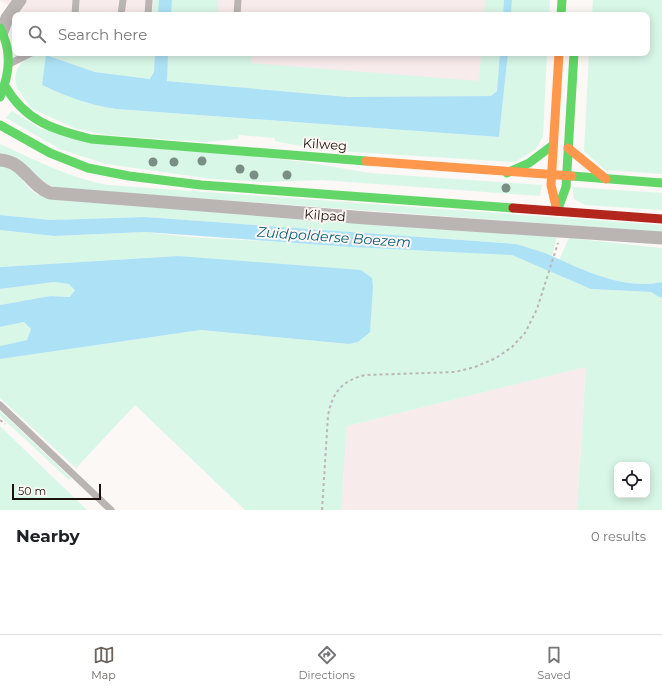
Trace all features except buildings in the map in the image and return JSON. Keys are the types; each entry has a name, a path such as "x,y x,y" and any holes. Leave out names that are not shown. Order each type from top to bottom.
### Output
{"main road":[{"path":"561,12 562,0"},
{"path":"0,97 5,86 9,64 6,42 1,30"},
{"path":"558,211 551,185 551,176 559,56"},
{"path":"558,211 566,187 574,56"},
{"name":"Kilweg","path":"5,86 22,111 42,123 84,138 101,141 355,159 390,164 662,183"},
{"path":"0,125 50,153 88,168 129,176 165,181 317,194 662,219"},
{"path":"507,172 529,163 553,145"},
{"path":"568,148 606,179"},
{"path":"29,152 50,153"}],"street":[{"path":"1,30 7,18 20,0"},
{"name":"Kilpad","path":"0,160 12,161 20,166 41,189 50,193 366,218 662,238"}],"lane":[{"path":"75,12 76,0"},
{"path":"121,12 123,0"},
{"path":"148,12 149,0"},
{"path":"237,12 238,0"},
{"path":"9,64 25,56"},
{"path":"0,405 111,510"}],"path":[{"path":"322,510 328,416 331,402 341,387 353,378 366,375 455,372 475,367 496,358 512,347 525,333 537,308 555,252"}],"shaded area":[{"path":"0,0 506,0 505,12 20,12"},
{"path":"57,56 502,56 499,100 323,99"},
{"path":"586,367 577,510 341,510 347,426"}],"green space":[{"path":"154,0 159,0 158,12 152,12"},
{"path":"172,0 218,0 217,12 171,12"},
{"path":"485,0 504,0 503,12 484,12"},
{"path":"512,0 550,0 549,12 511,12"},
{"path":"593,0 662,0 662,174 605,170 584,151 589,56 650,56 650,12 592,12"},
{"path":"31,56 47,56 42,85 78,100 116,109 499,137 508,56 547,56 543,136 536,149 515,162 319,150 275,141 275,138 239,135 238,139 204,142 107,135 74,128 31,108 18,91 15,78 18,68"},
{"path":"50,56 155,56 154,72 151,79 95,72"},
{"path":"168,56 252,56 251,63 479,81 481,56 500,56 497,91 491,96 348,97 166,81"},
{"path":"12,111 41,129 304,162 370,173 542,185 540,196 322,180 265,182 212,179 106,164 60,149 6,118"},
{"path":"0,144 66,173 108,185 662,225 662,232 57,188 42,180 18,160 10,156 0,155"},
{"path":"0,165 6,166 16,172 35,193 47,198 557,236 552,256 516,244 145,217 51,220 0,215"},
{"path":"572,187 662,193 662,210 585,205 574,199"},
{"path":"0,230 54,236 145,232 190,237 513,255 591,289 651,292 659,297 662,297 662,510 577,510 586,367 347,426 341,510 245,510 135,405 76,468 0,398 0,359 201,330 349,344 358,342 178,256 0,267"},
{"path":"569,238 662,248 662,282 635,284 622,282 559,260"},
{"path":"54,282 69,284 76,290 71,297 50,296 0,305 0,289"},
{"path":"24,322 31,329 27,340 0,346 0,327"},
{"path":"0,411 71,478 69,480 0,416"},
{"path":"0,426 87,510 0,510"}],"water":[{"path":"159,0 172,0 171,12 158,12"},
{"path":"504,0 512,0 511,12 503,12"},
{"path":"46,56 95,72 150,79 154,72 155,56 168,56 167,81 348,97 491,96 497,91 500,56 508,56 499,137 116,109 78,100 42,85"},
{"name":"Zuidpolderse Boezem","path":"0,215 51,220 145,217 516,244 548,254 578,268 606,278 648,284 662,282 662,297 659,297 651,292 591,289 512,255 352,247 145,232 54,236 0,230"},
{"path":"178,256 361,270 372,278 373,287 370,332 358,342 349,344 201,330 0,359 0,346 27,340 31,329 24,322 0,327 0,305 50,296 70,297 75,290 69,284 54,282 0,289 0,267"}],"traffic: fast":[{"path":"561,12 562,0"},
{"path":"0,28 8,54 8,71 0,97"},
{"path":"557,211 566,187 574,56"},
{"path":"5,86 13,98 31,116 53,128 91,139 366,161"},
{"path":"0,125 50,153 88,168 129,176 201,185 513,208"},
{"path":"507,173 529,163 553,145"},
{"path":"572,176 662,183"}],"traffic: slow":[{"path":"557,211 551,185 559,56"},
{"path":"568,148 606,179"},
{"path":"366,161 572,176"}],"traffic: jam":[{"path":"513,208 662,219"}]}
